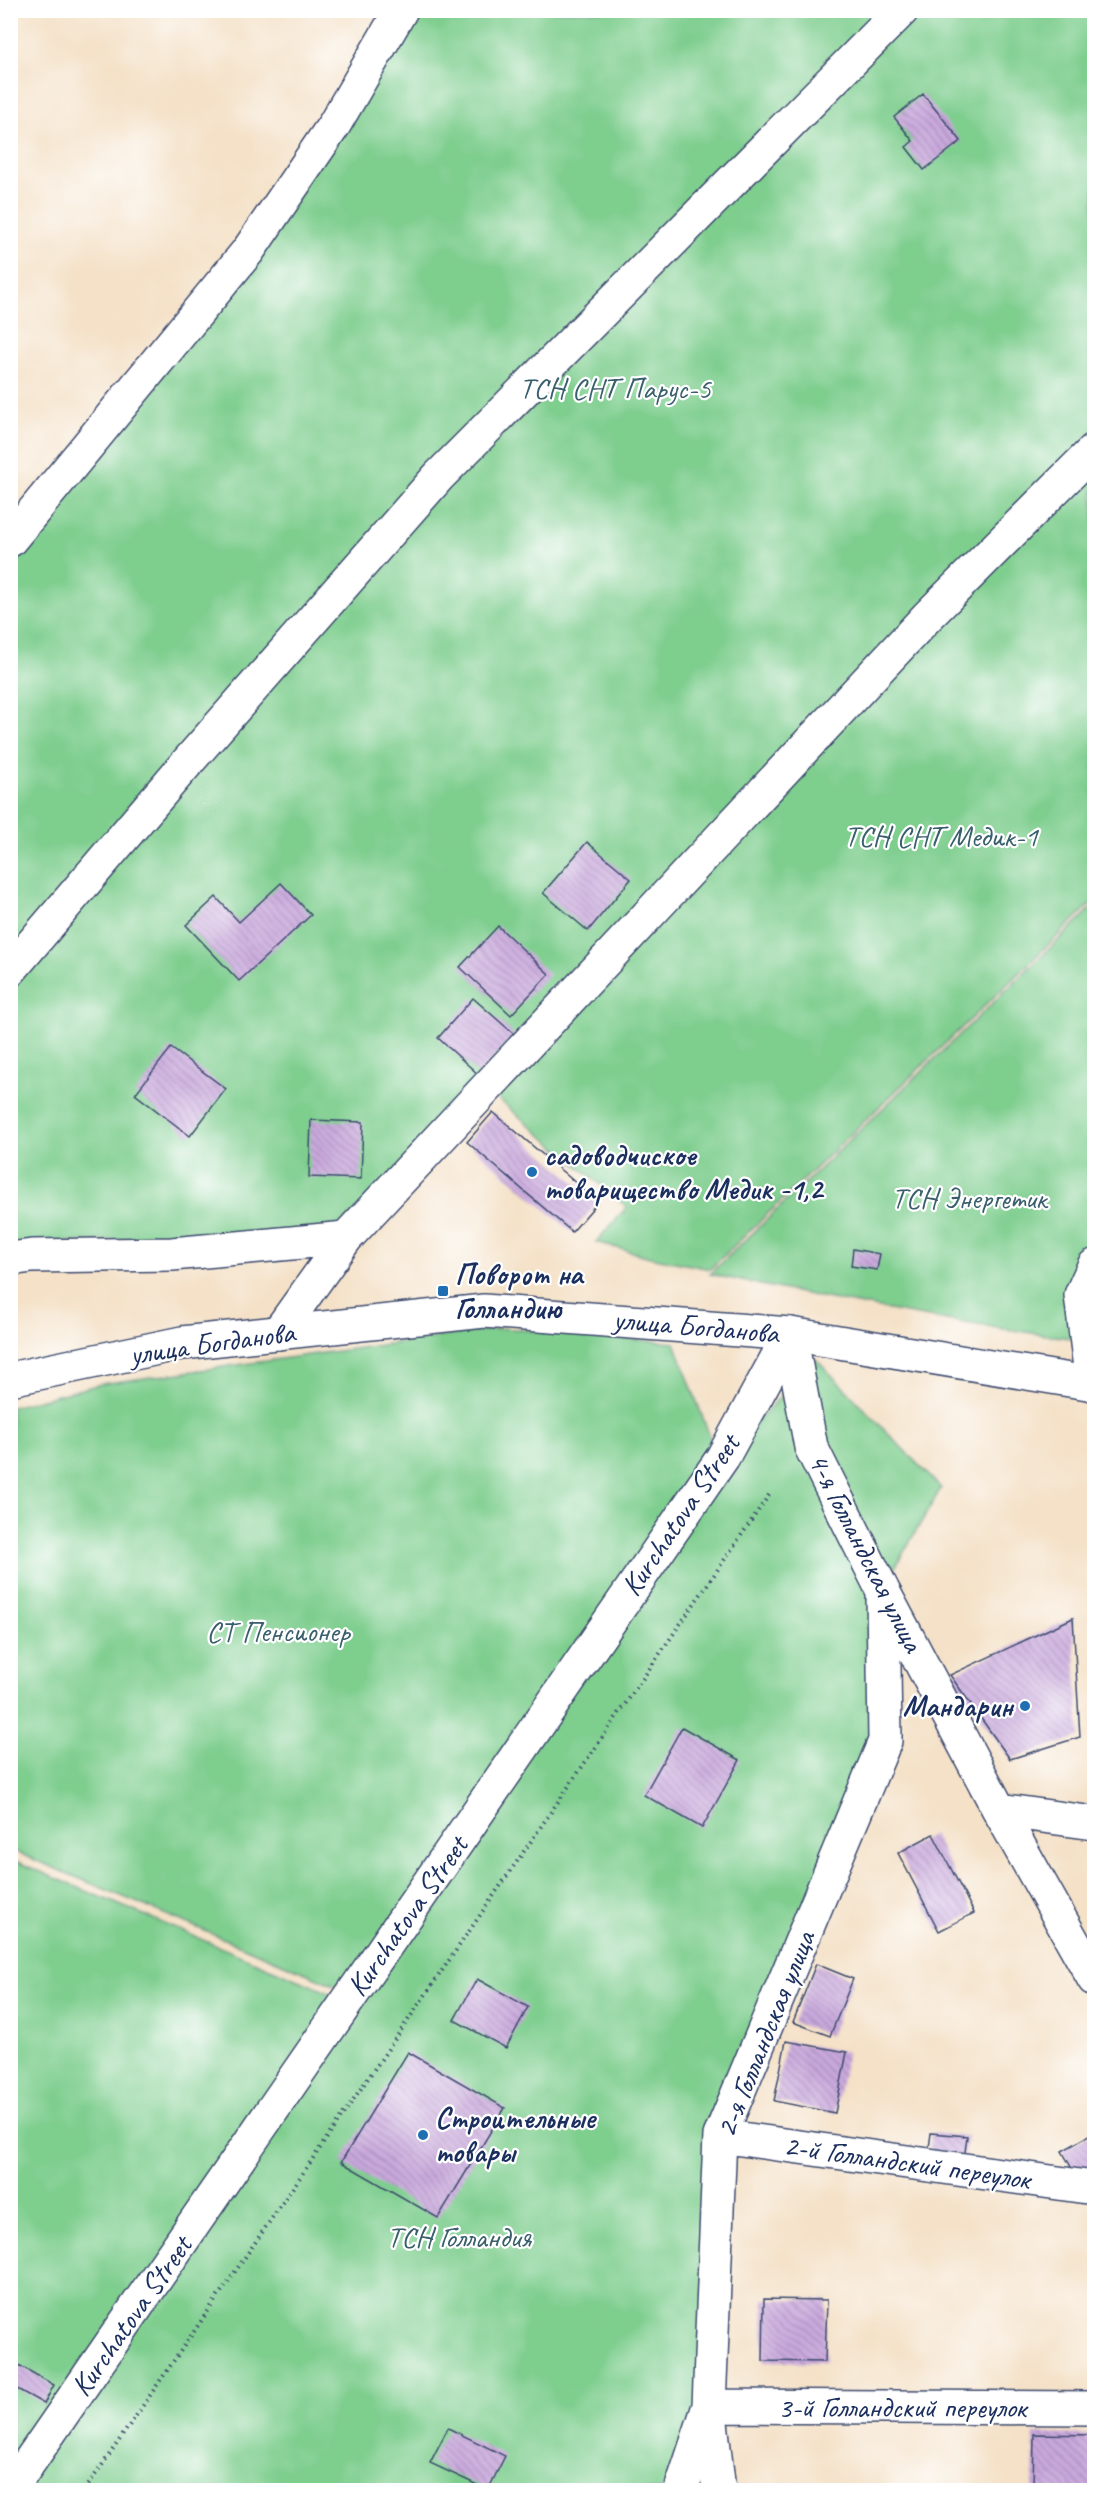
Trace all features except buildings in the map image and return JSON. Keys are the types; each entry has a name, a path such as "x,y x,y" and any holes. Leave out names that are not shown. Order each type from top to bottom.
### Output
{"street":[{"path":"10,540 248,251 334,125 401,10"},
{"path":"10,970 178,773 440,476 902,10"},
{"path":"278,1333 345,1238 927,617 1095,450"},
{"path":"10,1259 32,1256 172,1254 345,1238"},
{"path":"1094,1384 1081,1295 1095,1266"},
{"name":"улица Богданова","path":"10,1379 182,1343 484,1311 790,1334 1094,1384"},
{"name":"4-я Голландская улица","path":"790,1334 811,1447 883,1591 999,1810 1095,1979"},
{"name":"Kurchatova Street","path":"10,2490 723,1457 790,1334"},
{"name":"2-я Голландская улица","path":"719,2490 709,2406 720,2136 885,1741 883,1591"},
{"path":"999,1810 1095,1823"},
{"name":"2-й Голландский переулок","path":"720,2136 1095,2188"},
{"path":"681,2490 709,2406"},
{"name":"3-й Голландский переулок","path":"709,2406 1095,2408"}],"path":[{"path":"85,2490 771,1492"}],"green space":[{"name":"ТСН СНТ Парус-5","path":"415,11 1094,11 1094,443 337,1230 30,1244 11,1247 11,552"},
{"name":"ТСН СНТ Медик-1","path":"1094,457 1094,901 710,1269 650,1257 596,1242 627,1207 491,1093"},
{"name":"ТСН Энергетик","path":"1094,906 1094,1341 901,1312 710,1274"},
{"name":"СТ Пенсионер","path":"503,1328 675,1343 717,1456 356,1994 11,1850 11,1407 101,1384"},
{"name":"ТСН Голландия","path":"816,1359 941,1488 880,1593 883,1739 717,2138 706,2405 678,2490 11,2490 10,1859 356,2004 723,1457"}],"place":[{"name":"садоводчиское товарищество Медик -1,2","path":"532,1172"},
{"name":"Поворот на Голландию","path":"443,1291"},
{"name":"Мандарин","path":"1025,1706"},
{"name":"Строительные товары","path":"423,2135"}]}
